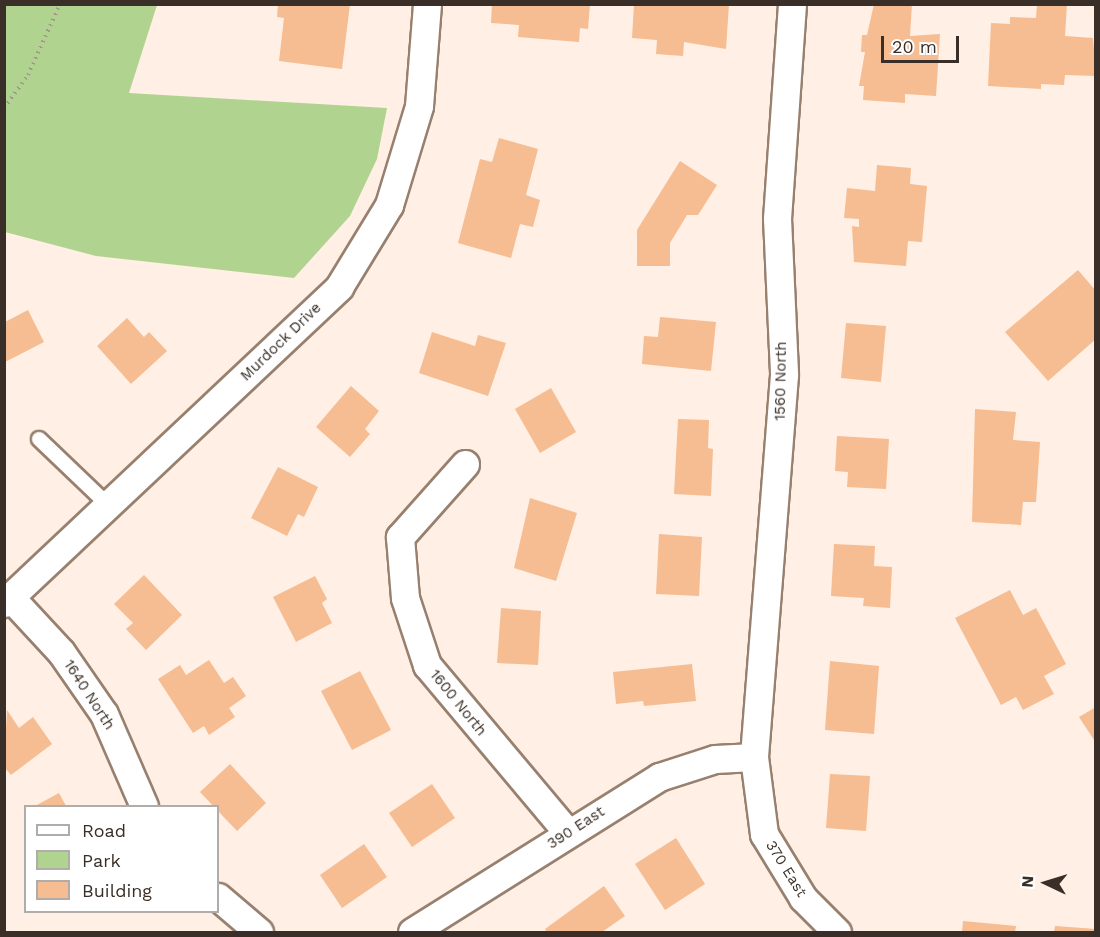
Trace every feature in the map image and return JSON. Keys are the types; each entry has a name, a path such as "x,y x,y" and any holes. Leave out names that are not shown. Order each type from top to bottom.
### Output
{"street":[{"name":"Murdock Drive","path":"7,600 110,506 339,287 389,205 419,106 427,4"},
{"name":"1560 North","path":"754,757 784,375 777,218 792,4"},
{"name":"1600 North","path":"465,464 400,537 405,598 427,665 568,833"},
{"name":"1640 North","path":"7,600 61,652 104,714 143,805"},
{"name":"390 East","path":"412,933 658,777 715,759 754,757"},
{"name":"370 East","path":"754,757 764,834 802,898 837,933"},
{"path":"219,898 259,933"}],"lane":[{"path":"39,439 110,506"}],"path":[{"path":"4,108 28,75 60,4"}],"green space":[{"path":"4,5 157,5 129,93 387,108 377,159 350,216 294,278 96,256 5,232"}],"building":[{"path":"278,4 350,4 342,69 279,61 284,18 277,17"},
{"path":"492,4 590,4 588,29 580,28 579,42 518,37 519,25 491,23"},
{"path":"634,4 729,4 726,49 684,42 683,56 656,54 657,40 632,38"},
{"path":"874,4 912,4 910,36 940,34 936,96 905,94 905,103 863,100 864,86 859,86 865,52 861,52 862,35 867,35"},
{"path":"1037,4 1067,4 1065,36 1093,38 1096,76 1065,75 1064,85 1041,84 1041,89 988,86 991,23 1010,24 1010,17 1036,18"},
{"path":"499,138 538,149 526,195 540,200 533,227 520,224 511,258 458,243 480,159 492,162"},
{"path":"680,161 717,185 698,215 687,215 670,243 670,266 637,266 637,230"},
{"path":"877,165 911,168 910,184 927,186 922,242 908,241 906,266 854,262 852,226 859,227 859,219 844,218 847,188 875,191"},
{"path":"1078,270 1096,291 1096,339 1048,381 1005,332"},
{"path":"28,310 44,342 5,362 5,322"},
{"path":"660,317 716,322 711,371 642,364 644,336 658,337"},
{"path":"127,318 144,337 149,332 167,351 131,384 97,346"},
{"path":"846,323 886,326 881,382 841,378"},
{"path":"432,332 475,346 478,335 506,343 488,396 419,373"},
{"path":"351,386 379,411 365,429 370,434 350,457 316,427"},
{"path":"551,388 576,432 540,453 515,409"},
{"path":"975,409 1016,412 1013,440 1040,442 1036,502 1023,502 1021,525 972,522"},
{"path":"678,419 709,420 708,448 713,449 711,496 674,494"},
{"path":"837,436 889,439 886,489 847,487 848,472 835,471"},
{"path":"278,467 318,487 304,517 298,514 287,536 251,518"},
{"path":"530,498 577,513 556,581 514,568"},
{"path":"659,534 702,537 699,596 656,594"},
{"path":"834,544 875,546 874,566 892,567 890,608 863,606 864,598 831,596"},
{"path":"144,575 182,615 146,650 126,629 133,623 114,604"},
{"path":"315,576 327,599 322,603 332,623 296,642 273,597"},
{"path":"1010,590 1023,615 1036,608 1066,664 1044,676 1054,694 1023,710 1016,697 1001,705 955,618"},
{"path":"501,608 541,611 538,665 497,663"},
{"path":"209,660 224,683 233,677 246,696 229,708 235,717 209,735 204,726 193,733 158,679 180,665 186,675"},
{"path":"830,661 879,666 874,734 825,730"},
{"path":"692,664 696,701 644,706 643,701 616,704 613,672"},
{"path":"360,671 391,730 352,750 321,691"},
{"path":"1096,707 1096,743 1079,717"},
{"path":"7,710 19,728 33,717 52,744 11,775 4,767"},
{"path":"230,764 266,803 237,831 219,812 219,805 212,805 200,792"},
{"path":"830,774 870,776 866,831 826,828"},
{"path":"432,784 455,818 412,847 389,813"},
{"path":"59,793 65,805 37,805"},
{"path":"676,838 705,884 665,910 635,864"},
{"path":"364,844 387,877 342,908 320,875"},
{"path":"604,886 625,916 602,932 547,932 545,929"},
{"path":"963,921 1016,926 1015,932 962,932"},
{"path":"1055,926 1096,929 1096,932 1054,932"}]}
